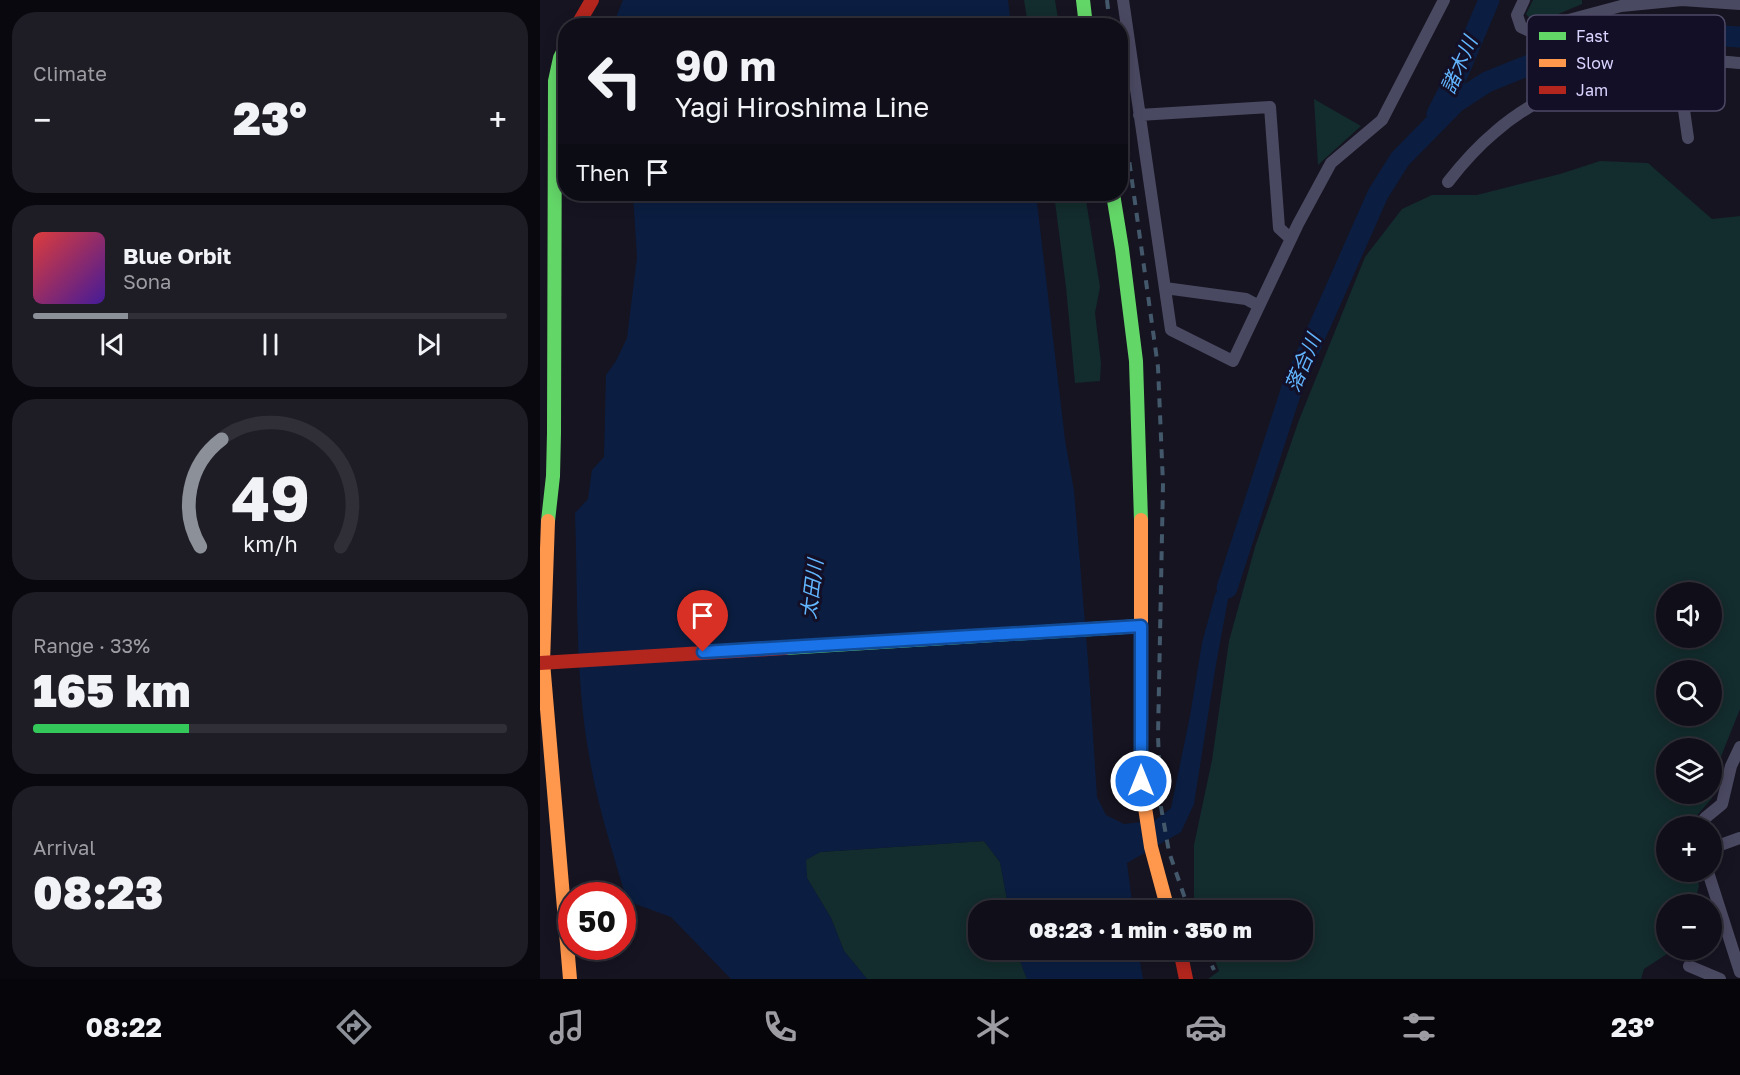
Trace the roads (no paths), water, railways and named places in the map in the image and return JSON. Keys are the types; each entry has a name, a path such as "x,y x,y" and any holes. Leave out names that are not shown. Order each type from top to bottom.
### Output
{"street":[{"path":"582,18 592,0"},
{"path":"1083,0 1085,18"},
{"path":"1122,0 1125,18"},
{"path":"1128,41 1171,330 1233,361 1291,239 1331,163 1382,120 1443,0"},
{"path":"1524,0 1517,15 1521,27 1527,30"},
{"path":"1588,15 1621,6 1682,0 1740,4"},
{"path":"1725,63 1740,63"},
{"path":"558,67 555,81 553,476 547,527 542,662 570,979"},
{"path":"1139,115 1270,107 1279,228 1291,239"},
{"path":"1448,182 1470,155 1496,130 1527,108"},
{"path":"1684,111 1688,138"},
{"path":"1114,201 1136,361 1142,547 1141,781 1152,857 1165,900"},
{"path":"1165,288 1246,299 1259,306"},
{"path":"542,662 1141,626"},
{"path":"1707,816 1722,804 1731,766 1740,747"},
{"path":"1722,844 1740,838"},
{"path":"1711,882 1740,972"},
{"path":"1182,960 1186,979"},
{"path":"1689,966 1720,979"}],"water":[{"path":"623,0 1008,0 1010,18 616,18"},
{"name":"太田川","path":"633,201 1037,201 1065,440 1074,491 1097,797 1106,815 1124,824 1154,821 1171,808 1202,643 1215,595 1235,562 1194,804 1181,832 1127,863 1132,900 1007,900 1000,862 984,841 820,852 806,860 807,878 831,918 844,951 867,979 731,979 671,917 636,904 636,882 622,882 596,792 589,755 579,665 575,513 588,499 592,470 604,457 606,375 627,338 637,257"},
{"path":"1020,960 1140,960 1143,979 1027,979"}],"waterway":[{"name":"諸木川","path":"1437,114 1459,71 1489,0"},
{"name":"落合川","path":"1725,36 1740,37"},
{"name":"落合川","path":"1227,588 1292,388 1378,194 1400,159 1456,102 1487,82 1527,66"}],"railway":[{"path":"1107,0 1109,18"},
{"path":"1128,152 1158,367 1163,484 1158,736 1161,807 1169,852 1186,900"},
{"path":"1210,960 1214,970"}]}
